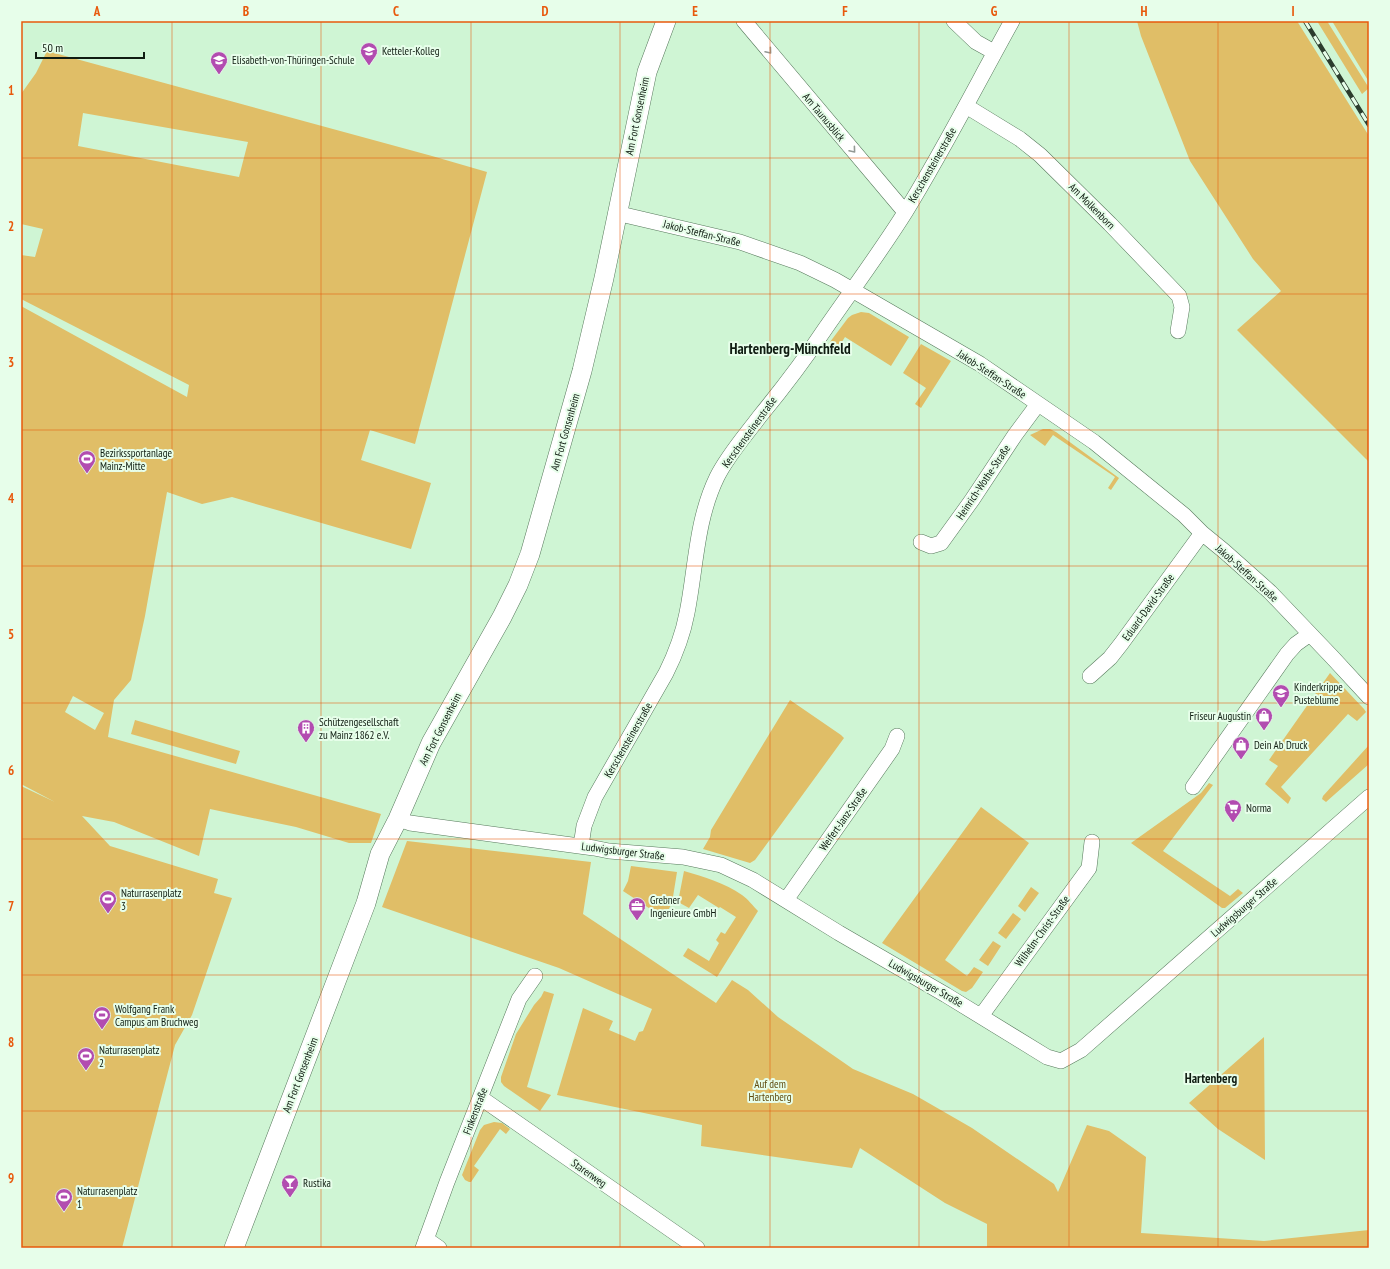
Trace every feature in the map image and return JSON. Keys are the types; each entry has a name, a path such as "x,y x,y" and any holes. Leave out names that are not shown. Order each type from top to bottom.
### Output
{"street":[{"name":"Am Fort Gonsenheim","path":"234,1248 366,903 380,854 398,819 431,743 502,617 518,585 530,554 582,371 604,278 616,213 646,72 666,21"},
{"name":"Am Taunusblick","path":"744,21 905,212"},
{"path":"954,21 976,42 994,52"},
{"name":"Kerschensteinerstraße","path":"581,846 584,826 595,797 666,673 676,652 687,612 702,522 716,478 734,450 811,350 905,212 966,106 1012,21"},
{"name":"Am Molkenborn","path":"966,106 1020,139 1040,155 1110,224 1179,296 1182,307 1178,331"},
{"name":"Jakob-Steffan-Straße","path":"616,213 740,242 800,263 852,290 980,364 1094,442 1184,515 1202,533 1270,592 1369,697"},
{"name":"Heinrich-Wothe-Straße","path":"921,542 931,546 941,543 1038,404"},
{"name":"Eduard-David-Straße","path":"1090,676 1110,658 1121,644 1202,533"},
{"path":"1193,787 1287,654 1296,644 1310,634"},
{"name":"Weifert-Janz-Straße","path":"786,900 892,749 897,736"},
{"name":"Ludwigsburger Straße","path":"398,819 410,823 609,851 683,857 721,865 753,880 1047,1057 1061,1061 1081,1050 1369,796"},
{"name":"Wilhelm-Christ-Straße","path":"981,1016 1089,868 1092,842"},
{"name":"Finkenstraße","path":"425,1244 519,999 534,976"},
{"name":"Starenweg","path":"480,1098 697,1248"},
{"path":"425,1244 439,1248"}],"green space":[{"path":"1137,21 1297,21 1369,136 1369,462 1237,330 1281,291 1253,259 1190,161 1141,36"},
{"path":"1317,21 1327,21 1369,88 1362,94"},
{"path":"1332,21 1369,21 1369,82"},
{"path":"47,51 487,172 415,444 370,430 361,460 431,483 411,549 232,497 202,504 167,492 145,616 131,680 114,700 108,737 381,814 371,843 349,843 296,827 210,809 199,856 114,822 82,816 110,846 218,879 214,893 232,898 192,1015 175,1045 122,1248 21,1248 21,786 55,802 21,784 21,306 187,397 189,385 21,299 21,255 35,257 43,229 21,224 21,94 36,73","holes":["83,113 248,142 239,177 78,146","73,696 104,713 95,730 65,712"]},
{"path":"861,312 869,313 909,337 891,366 845,337 833,356 824,350 848,318"},
{"path":"921,344 951,361 921,408 915,404 926,388 903,373"},
{"path":"1043,429 1050,429 1056,432 1119,478 1111,490 1108,488 1115,477 1053,435 1045,446 1030,435"},
{"path":"1330,673 1366,712 1357,721 1348,714 1281,787 1291,798 1288,804 1265,784 1278,766 1269,760"},
{"path":"790,700 844,738 755,860 750,863 703,849 710,837 711,830"},
{"path":"135,720 240,751 236,764 131,734"},
{"path":"1369,745 1369,764 1326,802 1322,799 1323,796"},
{"path":"1209,783 1213,785 1163,851 1230,896 1238,889 1243,893 1225,908 1222,908 1131,843 1201,793"},
{"path":"981,807 1029,843 945,960 967,976 974,967 983,972 972,988 966,992 882,943"},
{"name":"Auf dem Hartenberg","path":"407,841 591,862 583,914 716,1003 732,980 748,990 778,1017 853,1069 913,1094 972,1128 1054,1184 1058,1192 1087,1125 1109,1131 1146,1157 1141,1233 1264,1241 1369,1230 1369,1248 987,1248 987,1224 945,1203 860,1148 852,1168 701,1146 702,1125 557,1095 583,1008 613,1021 609,1030 635,1041 639,1032 643,1031 652,1009 559,968 382,907"},
{"path":"631,866 677,872 672,903 664,918 623,891 628,881"},
{"path":"684,871 729,887 744,897 758,911 717,977 683,956 688,948 709,961 719,943 716,940 721,932 725,934 736,917 698,895 689,908 678,902"},
{"path":"1031,887 1039,893 1025,912 1018,906"},
{"path":"1013,913 1021,919 1006,939 998,933"},
{"path":"993,941 1001,946 988,966 979,960"},
{"path":"544,991 554,994 527,1087 551,1095 540,1111 504,1086 501,1082 501,1077 516,1034"},
{"path":"1264,1037 1265,1160 1218,1129 1189,1103"},
{"path":"494,1122 502,1123 510,1129 506,1134 500,1129 474,1166 479,1170 471,1182 469,1182 465,1180 462,1175 480,1130 484,1125"}],"railway":[{"path":"1305,21 1369,125"}],"place":[{"name":"Ketteler-Kolleg","path":"369,66"},
{"name":"Elisabeth-von-Thüringen-Schule","path":"219,75"},
{"name":"Bezirkssportanlage Mainz-Mitte","path":"87,474"},
{"name":"Kinderkrippe Pusteblume","path":"1281,708"},
{"name":"Friseur Augustin","path":"1264,731"},
{"name":"Schützengesellschaft zu Mainz 1862 e.V.","path":"306,743"},
{"name":"Dein Ab Druck","path":"1241,760"},
{"name":"Norma","path":"1233,823"},
{"name":"Naturrasenplatz 3","path":"108,914"},
{"name":"Grebner Ingenieure GmbH","path":"637,921"},
{"name":"Wolfgang Frank Campus am Bruchweg","path":"102,1030"},
{"name":"Naturrasenplatz 2","path":"86,1071"},
{"name":"Rustika","path":"290,1198"},
{"name":"Naturrasenplatz 1","path":"64,1212"}],"district":[{"name":"Hartenberg-Münchfeld","path":"790,348"},
{"name":"Hartenberg","path":"1211,1078"}]}
